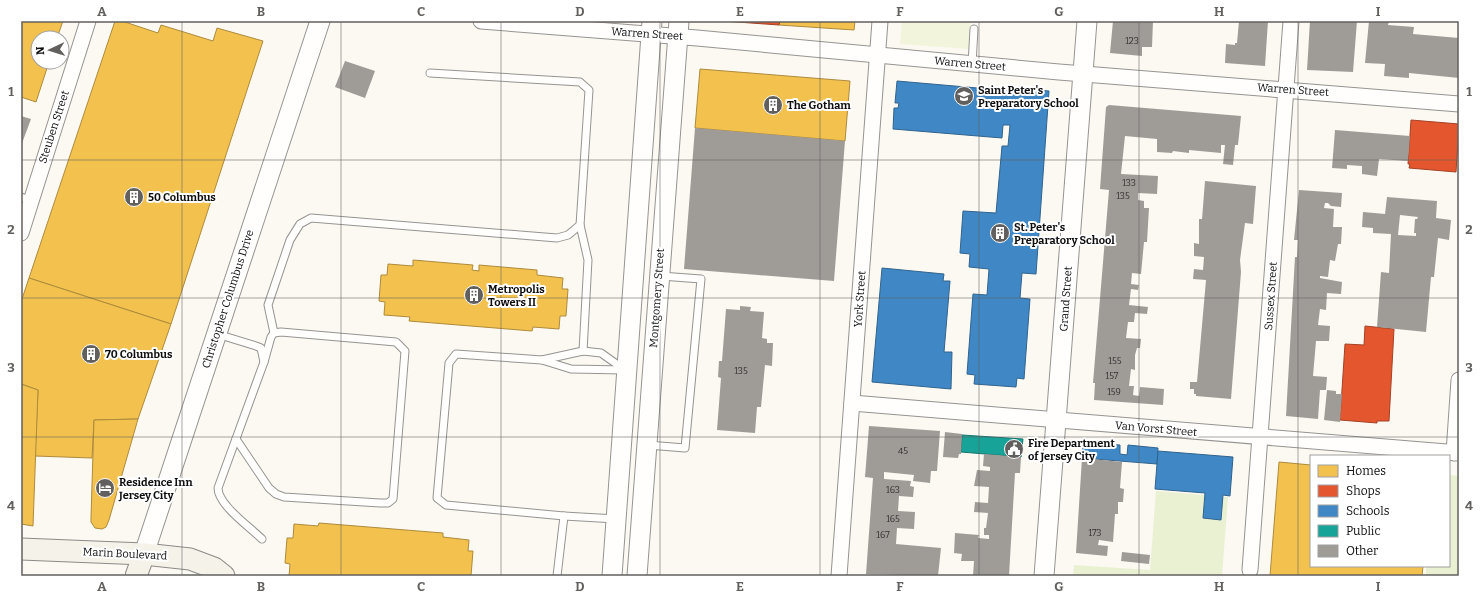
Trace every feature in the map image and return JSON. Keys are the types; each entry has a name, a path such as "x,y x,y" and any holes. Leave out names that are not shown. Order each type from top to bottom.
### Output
{"main road":[{"name":"Marin Boulevard","path":"21,549 144,554 190,559 214,568 224,576"},
{"name":"Christopher Columbus Drive","path":"136,576 144,554"}],"street":[{"name":"Steuben Street","path":"21,233 26,199 88,21"},
{"name":"Christopher Columbus Drive","path":"144,554 320,21"},
{"name":"Warren Street","path":"481,21 678,29 877,56 1459,104"},
{"name":"York Street","path":"839,576 880,21"},
{"name":"Grand Street","path":"1044,576 1087,21"},
{"name":"Sussex Street","path":"1250,570 1291,21"},
{"path":"612,576 651,28"},
{"name":"Montgomery Street","path":"637,576 648,446 651,372 678,29"},
{"path":"626,370 651,372"},
{"path":"1456,453 1459,380"},
{"name":"Van Vorst Street","path":"852,403 1456,453"},
{"path":"616,519 642,522"}],"lane":[{"path":"972,64 974,29"},
{"path":"430,73 580,82 589,90 580,225 588,260 583,351"},
{"path":"262,539 223,503 218,493 218,488 264,362 271,337 274,333 268,305 290,240 300,224 311,218 557,238 568,235 580,225"},
{"path":"648,446 686,448 701,279 659,276"},
{"path":"236,439 269,488 276,494 284,497 380,503 388,503 393,499 405,352 396,342 281,332 274,333"},
{"path":"216,334 261,348 264,362"},
{"path":"542,360 583,351 601,353 626,370"},
{"path":"616,519 564,516 446,505 437,498 449,363 456,354 542,360 571,370 626,370"},
{"path":"557,576 564,516"}],"green space":[{"path":"902,21 971,21 969,49 900,44"},
{"path":"1450,475 1459,476 1459,576 1426,576 1426,567 1450,567"},
{"path":"1156,491 1228,497 1222,576 1073,576 1074,565 1150,570"}],"building: Homes":[{"path":"21,21 63,21 60,30 30,30 30,70 46,70 36,102 21,97"},
{"name":"50 Columbus","path":"115,21 122,21 158,33 161,25 213,41 217,28 263,41 171,324 29,278"},
{"path":"780,21 855,21 854,30 779,25"},
{"name":"The Gotham","path":"700,69 850,81 845,141 695,128"},
{"name":"Metropolis Towers II","path":"413,260 473,265 472,270 479,271 479,265 537,270 537,275 563,278 562,289 568,289 566,316 560,316 559,329 533,327 532,331 409,321 410,317 384,315 385,302 379,301 381,275 387,275 388,264 413,266"},
{"name":"70 Columbus","path":"29,278 171,324 138,419 94,420 92,458 35,456 38,390 21,384 21,302"},
{"path":"21,384 38,390 33,526 21,524"},
{"name":"Residence Inn Jersey City","path":"138,419 109,520 106,527 102,529 95,528 91,522 94,420"},
{"path":"1279,462 1310,465 1310,567 1423,567 1422,576 1270,576"},
{"path":"319,523 443,533 443,537 469,540 468,551 473,551 471,576 289,576 290,564 285,563 287,538 293,538 294,524 318,526"}],"building: Shops":[{"path":"723,21 780,21 779,25"},
{"path":"1411,120 1459,124 1456,172 1409,168"},
{"path":"1365,326 1394,329 1389,421 1377,421 1377,423 1340,420 1345,344 1364,345"}],"building: Schools":[{"name":"St. Peter's Preparatory School","path":"897,81 1012,91 1013,88 1049,91 1036,274 1022,273 1020,298 1030,299 1024,379 1017,378 1016,387 974,384 975,375 967,374 973,294 987,295 989,269 969,267 970,254 960,253 963,211 996,213 1002,146 1008,146 1010,125 1003,125 1002,138 893,129 894,108 898,108 899,103 895,103"},
{"path":"882,268 944,274 943,281 950,281 944,352 952,352 951,389 872,382"},
{"path":"1083,443 1120,445 1120,454 1127,455 1128,445 1158,448 1157,464 1082,458"},
{"path":"1158,451 1233,457 1230,496 1223,495 1221,520 1203,518 1205,493 1155,489"}],"building: Public":[{"path":"962,435 1023,439 1021,457 961,452"}],"building: Other":[{"path":"1113,21 1153,21 1152,47 1142,47 1142,56 1110,53"},
{"path":"1239,21 1268,21 1265,66 1225,63 1226,44 1235,45 1235,43 1237,43"},
{"path":"1310,21 1357,21 1353,72 1307,70"},
{"path":"1369,21 1389,21 1388,25 1414,27 1413,34 1459,38 1459,78 1409,73 1409,78 1384,76 1385,64 1365,63"},
{"path":"345,61 375,71 365,98 335,87"},
{"path":"1109,105 1241,116 1238,145 1235,145 1233,165 1223,164 1225,145 1221,145 1221,153 1189,150 1189,153 1173,151 1172,153 1157,152 1157,139 1125,136 1121,174 1158,176 1157,194 1138,193 1138,200 1144,201 1144,208 1149,208 1147,242 1144,242 1141,274 1132,273 1131,284 1139,285 1138,290 1131,289 1129,305 1148,307 1147,314 1135,313 1134,322 1128,322 1126,338 1141,339 1140,348 1137,348 1135,355 1135,370 1131,369 1129,386 1134,386 1133,395 1139,396 1140,387 1164,389 1163,405 1094,400 1095,383 1093,383 1109,190 1100,189 1106,107"},
{"path":"21,116 31,119 21,146"},
{"path":"695,128 845,141 834,281 684,269"},
{"path":"1335,130 1410,136 1408,161 1379,159 1377,176 1362,174 1362,166 1347,165 1347,169 1332,168"},
{"path":"1205,181 1256,186 1253,224 1245,223 1240,260 1241,272 1231,399 1196,396 1196,394 1194,394 1194,389 1190,389 1190,382 1197,382 1206,280 1193,279 1194,269 1203,270 1204,257 1194,256 1194,243 1199,244 1199,219 1202,219"},
{"path":"1299,190 1342,193 1341,207 1331,206 1328,203 1325,203 1324,208 1334,209 1333,227 1342,227 1341,244 1338,244 1335,261 1330,260 1328,277 1320,276 1320,278 1342,282 1341,294 1327,293 1326,310 1320,309 1318,325 1330,326 1329,341 1316,341 1313,376 1327,377 1326,390 1320,390 1318,419 1286,416 1295,257 1297,257 1298,240 1294,240"},
{"path":"1387,197 1437,201 1436,218 1451,220 1449,240 1438,238 1434,277 1431,277 1426,332 1377,327 1381,272 1389,273 1391,234 1373,233 1373,228 1362,227 1363,212 1385,214","holes":["1400,215 1418,217 1415,219 1414,233 1416,233 1416,236 1398,235"]},
{"path":"740,306 751,307 750,311 764,312 762,338 767,339 767,343 773,343 772,366 765,365 761,407 757,407 755,433 717,430 721,378 718,377 719,361 722,361 726,309 740,310"},
{"path":"1327,390 1336,391 1336,394 1342,394 1340,422 1324,420"},
{"path":"869,426 940,431 937,471 931,471 930,483 913,481 914,475 884,472 884,479 911,481 910,486 914,487 913,497 899,496 898,511 915,512 914,529 897,528 896,544 941,548 938,576 866,574 873,478 865,477"},
{"path":"945,432 962,434 961,454 959,454 958,458 943,457"},
{"path":"984,454 1021,457 1020,473 1015,473 1009,576 973,576 974,561 961,561 962,554 954,553 955,533 979,535 978,538 989,539 989,535 984,535 984,528 986,528 988,513 974,512 975,502 988,503 989,487 974,486 977,470 990,471 990,467 983,466"},
{"path":"1082,458 1122,462 1120,488 1124,489 1123,502 1118,502 1118,514 1115,514 1113,542 1099,540 1098,545 1108,546 1107,556 1076,553"},
{"path":"1122,552 1150,555 1149,564 1121,561"}],"place":[{"name":"Saint Peter's Preparatory School","path":"964,96"},
{"name":"The Gotham","path":"773,105"},
{"name":"50 Columbus","path":"134,197"},
{"name":"St. Peter's Preparatory School","path":"1000,233"},
{"name":"Metropolis Towers II","path":"474,295"},
{"name":"70 Columbus","path":"91,354"},
{"name":"Fire Department of Jersey City","path":"1014,449"},
{"name":"Residence Inn Jersey City","path":"105,488"}]}
